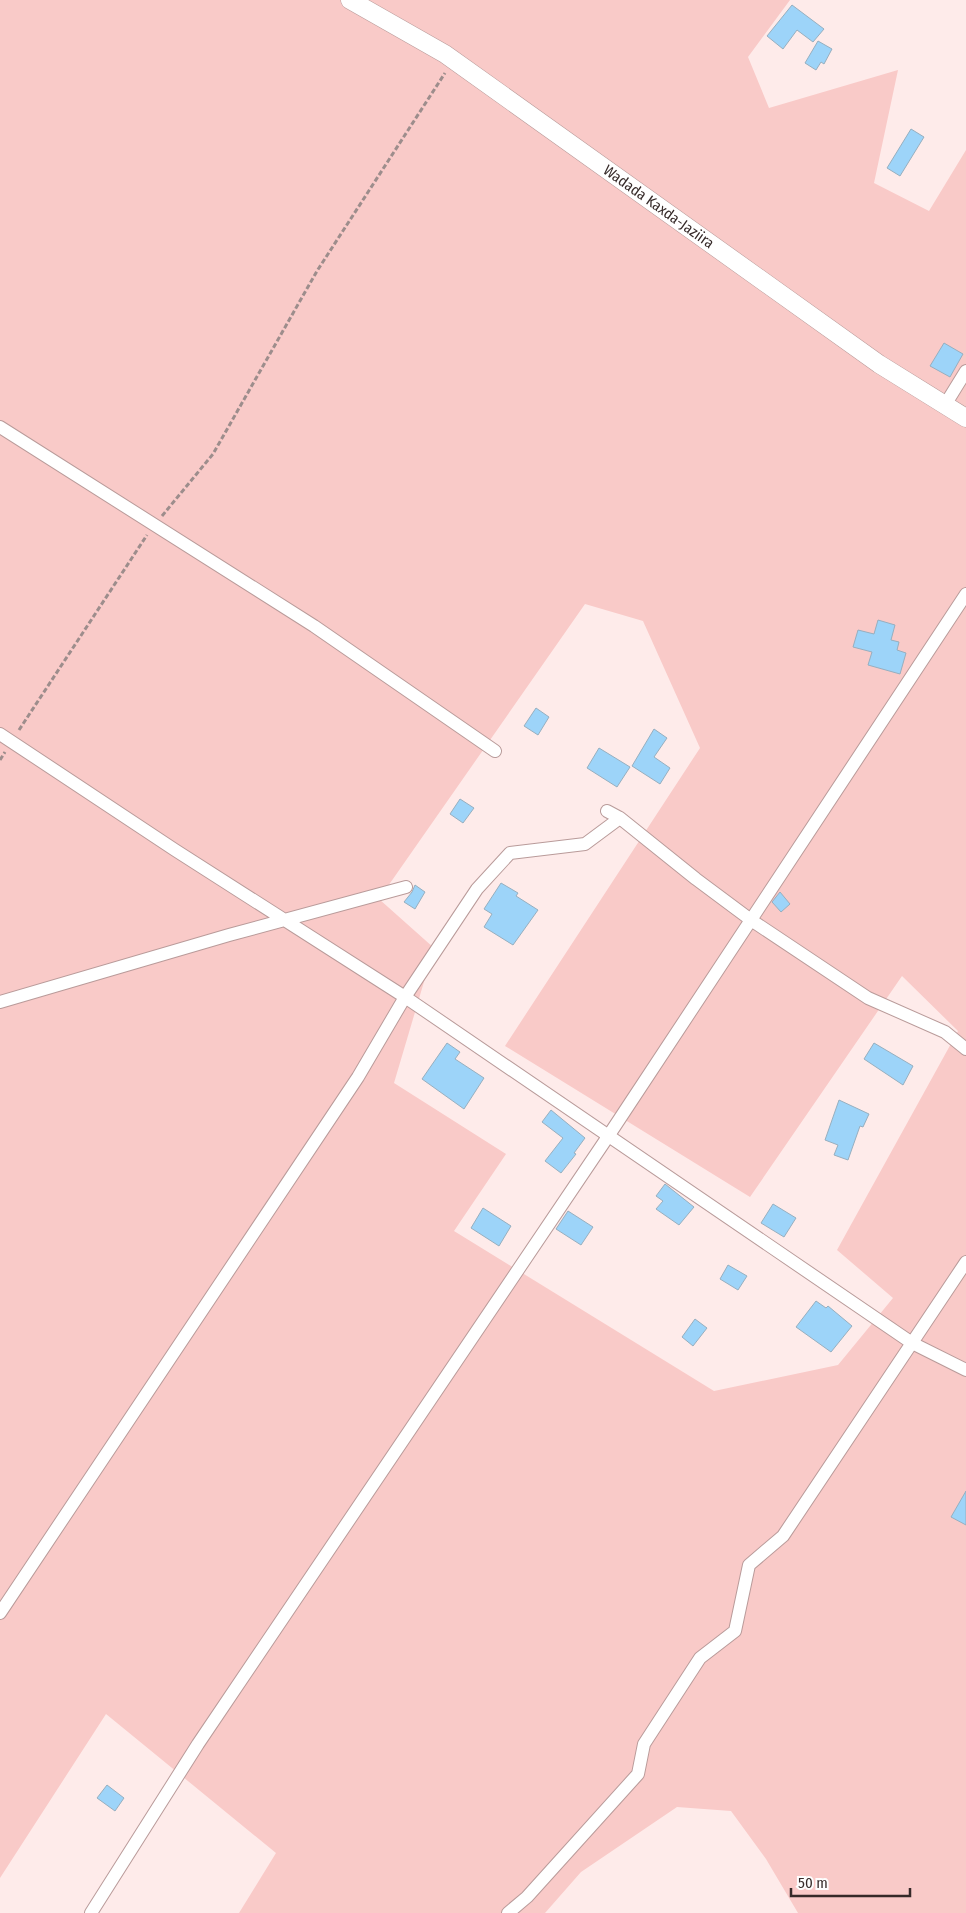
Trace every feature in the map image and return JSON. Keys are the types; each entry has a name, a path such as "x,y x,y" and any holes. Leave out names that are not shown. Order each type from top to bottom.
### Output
{"street":[{"name":"Wadada Kaxda-Jaziira","path":"350,0 453,60 871,358 966,418"},
{"path":"945,405 966,371"},
{"path":"0,427 314,626 495,751"},
{"path":"91,1913 198,1744 609,1135 966,594"},
{"path":"0,734 175,850 405,997 912,1343 966,1370"},
{"path":"607,812 620,818 751,920 868,998 945,1032 966,1049"},
{"path":"0,1613 358,1077 405,997 476,889 510,853 585,844 620,818"},
{"path":"0,1002 228,935 406,887"},
{"path":"508,1913 526,1897 638,1774 644,1744 700,1658 735,1631 749,1565 784,1536 966,1262"}],"path":[{"path":"0,760 143,540 213,454 317,271 453,60"}],"shaded area":[{"path":"0,0 790,0 748,57 769,108 898,70 874,183 929,211 966,150 966,1913 798,1913 766,1859 731,1811 677,1807 581,1872 545,1913 239,1913 276,1853 106,1714 0,1878","holes":["585,604 643,621 700,748 505,1046 750,1197 902,976 958,1031 837,1250 893,1298 838,1365 714,1391 454,1231 506,1154 394,1083 434,948 379,899"]}],"building":[{"path":"792,5 824,29 813,42 797,30 783,49 767,36"},
{"path":"818,41 832,49 824,64 821,62 816,70 805,63"},
{"path":"911,129 924,137 900,176 887,168"},
{"path":"944,343 963,354 950,377 930,366"},
{"path":"878,620 895,625 891,640 899,642 897,650 906,653 900,674 868,665 872,652 853,647 858,630 874,634"},
{"path":"536,708 549,717 538,735 524,726"},
{"path":"654,729 667,738 654,757 670,768 660,784 632,766"},
{"path":"599,748 630,767 617,787 587,768"},
{"path":"460,799 474,808 463,823 450,814"},
{"path":"501,883 518,893 516,896 538,910 513,945 484,927 492,914 484,909"},
{"path":"415,885 425,892 415,909 404,902"},
{"path":"780,892 790,904 781,912 772,902"},
{"path":"447,1043 460,1052 455,1059 484,1078 464,1109 422,1079"},
{"path":"874,1043 913,1066 903,1085 864,1059"},
{"path":"839,1100 869,1114 863,1127 860,1126 848,1160 834,1155 838,1145 825,1140"},
{"path":"551,1110 585,1138 574,1153 576,1154 561,1173 545,1161 563,1138 542,1122"},
{"path":"665,1184 694,1207 679,1225 656,1209 663,1201 656,1196"},
{"path":"773,1204 796,1218 784,1237 761,1223"},
{"path":"483,1208 511,1226 499,1246 471,1228"},
{"path":"568,1211 593,1227 581,1245 556,1229"},
{"path":"728,1265 747,1276 738,1290 720,1279"},
{"path":"816,1301 826,1308 828,1306 852,1326 831,1352 796,1327"},
{"path":"695,1319 707,1328 693,1346 682,1337"},
{"path":"966,1491 966,1525 951,1517"},
{"path":"107,1785 124,1798 115,1811 97,1798"}]}
